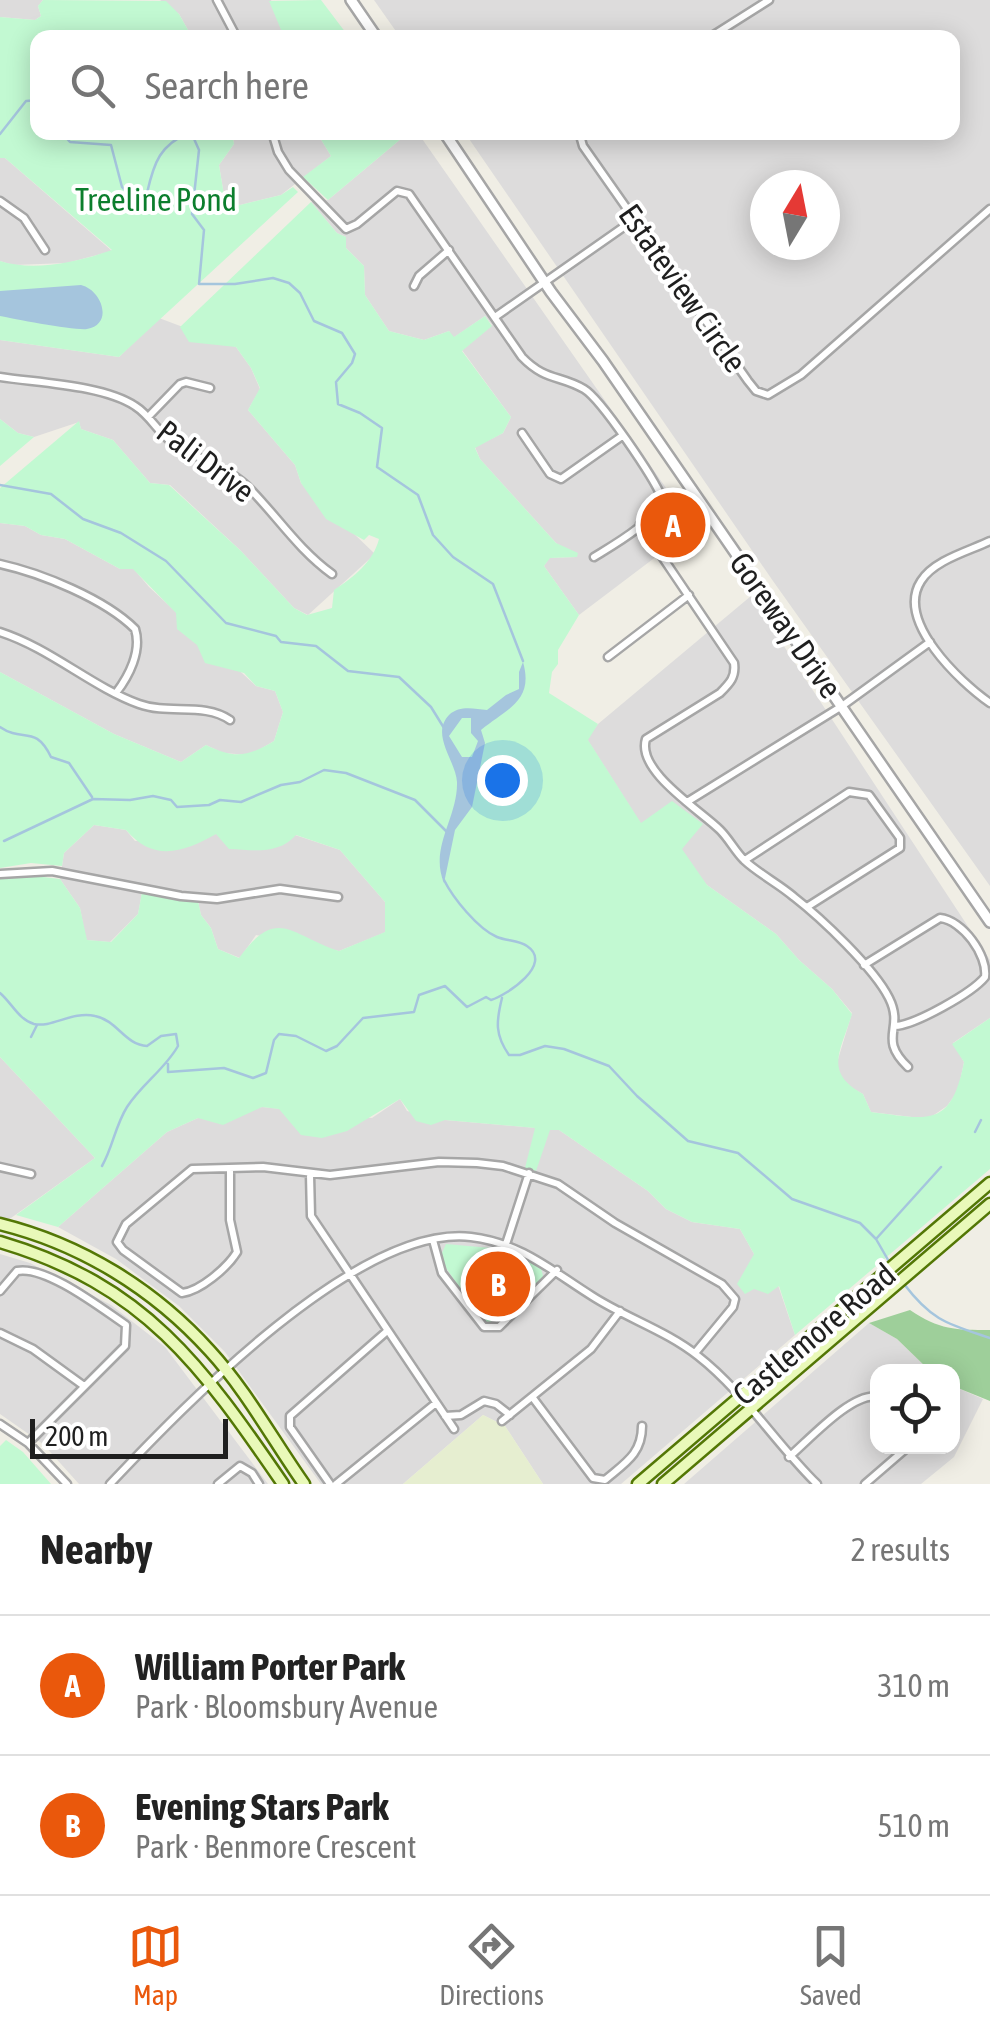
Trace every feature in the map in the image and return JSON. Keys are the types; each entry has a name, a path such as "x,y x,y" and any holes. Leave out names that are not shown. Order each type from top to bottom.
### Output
{"main road":[{"name":"Castlemore Road","path":"638,1484 990,1183"},
{"name":"Castlemore Road","path":"663,1484 990,1204"},
{"path":"0,1224 65,1245 127,1279 168,1309 225,1370 304,1484"},
{"path":"0,1242 72,1270 121,1299 169,1336 211,1382 283,1484"}],"street":[{"path":"217,0 233,30"},
{"path":"351,0 371,30"},
{"path":"722,30 769,0"},
{"path":"275,140 282,162 340,226 351,228 391,195 404,191 527,362 553,380 576,385 591,394 662,498 640,524 594,557"},
{"name":"Goreway Drive","path":"450,140 544,282 616,379 990,922"},
{"name":"Estateview Circle","path":"581,140 748,381 768,395 801,375 990,209"},
{"path":"0,201 24,218 45,250"},
{"path":"495,317 635,219"},
{"path":"414,286 419,276 448,250"},
{"name":"Pali Drive","path":"0,378 112,395 149,416 172,443 208,458 252,490 294,542 332,574"},
{"path":"149,416 180,384 210,388"},
{"path":"522,433 550,474 561,480 622,436"},
{"path":"640,524 734,662 735,671 730,684 720,693 646,739 645,755 670,788 725,835 744,860 807,907 864,965 890,998 895,1012 893,1051 908,1067"},
{"path":"990,541 942,563 920,582 914,599 916,616 950,670 990,703"},
{"path":"0,564 45,577 114,613 135,630 135,657 116,693"},
{"path":"608,657 689,595"},
{"path":"0,632 140,704 172,710 209,710 230,720"},
{"path":"687,802 842,706 930,642"},
{"path":"744,860 850,792 869,795 900,838 900,848 807,907"},
{"path":"0,874 52,871 217,899 280,889 338,897"},
{"path":"864,965 940,918 959,924 985,962 981,983 909,1024 894,1026"},
{"path":"230,1169 230,1220 236,1252 233,1259 202,1284 188,1294 182,1293 122,1250 117,1242 119,1233 192,1169 263,1168 310,1175 438,1162 503,1166 558,1184 615,1224 732,1293 733,1306 695,1353"},
{"path":"0,1167 31,1174"},
{"path":"506,1244 529,1173"},
{"path":"310,1175 312,1216 454,1429"},
{"path":"110,1484 211,1382 348,1274 433,1240 470,1237 506,1244 695,1353 817,1484"},
{"path":"433,1240 442,1274 484,1327 499,1326 556,1270"},
{"path":"0,1291 17,1271 33,1270 126,1325 126,1346 28,1444"},
{"path":"502,1421 591,1349 620,1311"},
{"path":"386,1332 290,1416 290,1427 333,1484 436,1404"},
{"path":"0,1333 33,1349 84,1386"},
{"path":"789,1457 854,1401 870,1395"},
{"path":"533,1398 593,1478 604,1480 636,1454 642,1441 642,1426"},
{"path":"444,1415 455,1417 484,1401 496,1404 510,1415"},
{"path":"0,1424 28,1444 67,1484"},
{"path":"865,1484 900,1454"},
{"path":"218,1484 240,1466 252,1472 258,1484"}],"shaded area":[{"path":"0,0 43,0 38,6 41,16 35,20 0,17"},
{"path":"160,0 271,0 282,30 188,30 179,14"},
{"path":"374,0 990,0 990,886 773,581 470,140 960,140 960,30 395,30"},
{"path":"233,140 321,140 331,156 281,195 240,205 224,195 219,165"},
{"path":"400,140 423,140 694,528 579,615 544,566 549,558 576,557 556,543 480,459 475,447 503,433 511,417 462,350 492,325 485,316 453,338 449,331 424,340 389,331 365,295 364,266 346,248 346,237 337,233 311,202 328,200"},
{"path":"0,158 5,158 112,251 67,263 13,265 0,261"},
{"path":"159,318 236,347 260,389 248,410 295,465 301,483 375,554 308,615 294,608 240,550 170,485 150,483 113,440 81,429 79,422 34,437 18,433 0,419 0,340 119,357"},
{"path":"0,523 25,526 41,535 65,539 120,569 133,568 256,686 275,691 283,712 274,741 250,755 223,753 206,745 181,762 114,734 0,672"},
{"path":"751,596 990,960 990,1018 953,1043 964,1062 958,1091 947,1106 928,1119 871,1112 863,1094 843,1083 836,1066 852,1013 776,934 707,885 641,824 587,739 598,724"},
{"path":"94,825 126,830 135,841 216,834 295,835 340,850 385,902 386,932 339,951 256,935 240,958 218,949 198,901 142,893 138,914 110,942 86,940 80,908 60,879 64,853"},
{"path":"0,1057 95,1158 4,1223 0,1223"},
{"path":"400,1099 407,1111 445,1120 559,1130 648,1191 666,1209 692,1222 740,1229 754,1254 754,1289 778,1285 795,1335 621,1484 543,1484 505,1426 483,1415 403,1484 321,1484 225,1352 179,1306 116,1259 58,1227 167,1132 198,1118 262,1107 372,1118"},
{"path":"0,1254 30,1263 111,1305 165,1347 268,1484 79,1484 43,1444 0,1414"},
{"path":"869,1323 897,1339 923,1364 870,1364 870,1454 956,1454 921,1484 684,1484"},
{"path":"960,1389 983,1399 960,1445"}],"green space":[{"name":"Treeline Pond","path":"43,0 166,1 188,30 30,30 30,140 233,140 219,165 224,195 240,205 281,195 293,187 298,192 119,357 0,340 0,261 27,266 56,264 112,250 5,158 0,158 0,17 35,20 41,16 38,6"},
{"path":"321,0 344,30 281,30 269,1"},
{"path":"321,140 400,140 328,200 303,177 331,156"},
{"path":"311,202 337,233 346,237 346,248 364,266 365,295 389,331 424,340 449,331 454,337 485,316 492,326 462,351 511,417 503,433 475,448 480,459 556,543 578,553 577,557 550,558 544,566 579,615 558,650 549,693 598,724 588,740 641,823 672,801 703,824 682,849 707,885 776,934 852,1014 840,1050 839,1069 851,1086 863,1094 871,1112 922,1117 944,1109 959,1084 964,1062 952,1044 990,1018 990,1169 795,1335 779,1286 768,1294 754,1289 745,1294 737,1284 754,1254 740,1229 692,1222 666,1209 648,1191 559,1130 550,1130 536,1171 525,1168 535,1128 445,1120 431,1125 416,1121 400,1099 347,1131 322,1138 301,1135 279,1109 262,1107 223,1125 198,1118 167,1132 58,1227 16,1215 95,1158 0,1057 0,879 60,879 80,908 87,940 111,942 138,914 142,892 198,901 218,949 239,958 252,942 274,928 296,932 339,951 385,932 385,902 340,850 296,835 281,846 256,850 229,849 216,834 192,846 158,851 126,830 94,825 64,853 62,866 31,863 0,868 0,672 114,734 181,762 206,745 233,754 265,746 274,741 283,712 275,691 256,686 244,673 205,663 197,645 177,629 176,613 133,569 120,569 65,539 41,535 25,526 0,523 0,488 79,421 81,429 113,440 150,483 169,485 241,551 294,608 307,615 332,608 334,590 362,568 376,547 379,539 369,535 364,540 326,519 301,483 295,465 248,410 260,388 236,347 189,342 180,327"},
{"path":"0,419 18,433 34,437 0,466"},
{"path":"671,496 694,528 666,549 653,529"},
{"path":"446,1244 491,1248 528,1259 541,1268 543,1276 539,1285 488,1324 444,1265 441,1255"},
{"path":"910,1310 948,1328 990,1330 990,1401 960,1389 960,1364 923,1364 897,1339 869,1323"},
{"path":"483,1415 505,1426 543,1484 403,1484"},
{"path":"6,1440 23,1452 51,1484 0,1484 0,1446"}],"water":[{"path":"81,285 95,293 102,307 103,314 95,326 71,328 0,316 0,291"},
{"path":"523,662 522,695 481,730 485,743 472,807 455,830 444,883 440,857 457,782 443,739 444,723 453,712 467,708 487,710 519,689","holes":["462,718 471,718 471,733 478,741 472,757 462,757 449,736"]}],"waterway":[{"path":"0,134 30,101"},
{"path":"68,140 111,145 122,187 134,200 147,193 156,164 176,140"},
{"path":"195,140 199,150 192,214 204,230 199,284 273,278 289,283 300,293 314,321 342,333 355,354 336,382 338,404 382,428 377,467 418,495 433,535 453,557 493,584 523,661"},
{"path":"0,485 51,494 83,519 121,533 166,561 226,623 276,636 281,642 316,646 348,671 399,677 431,707 444,728"},
{"path":"0,727 34,737 51,757 69,763 92,797"},
{"path":"4,841 93,799 153,796 171,800 177,807 209,805 220,800 241,802 324,770 346,773 415,800 448,833"},
{"path":"168,1064 168,1072 224,1068 253,1078 266,1073 279,1034 296,1036 326,1051 337,1046 363,1018 414,1012 419,995 445,986 467,1007 507,992 532,970 534,953 524,944 497,937 482,927 444,880"},
{"path":"0,993 34,1024 95,1016 139,1045 147,1046 161,1036 176,1034 178,1046 127,1107 102,1166"},
{"path":"502,998 498,1028 509,1055 545,1046 609,1066 688,1141 738,1153 792,1199 860,1223 876,1239 891,1265"},
{"path":"31,1037 37,1025"},
{"path":"975,1132 981,1120"},
{"path":"876,1239 941,1167"},
{"path":"904,1284 942,1320 990,1338"}],"place":[{"name":"William Porter Park","path":"673,525"},
{"name":"Evening Stars Park","path":"498,1284"}]}
